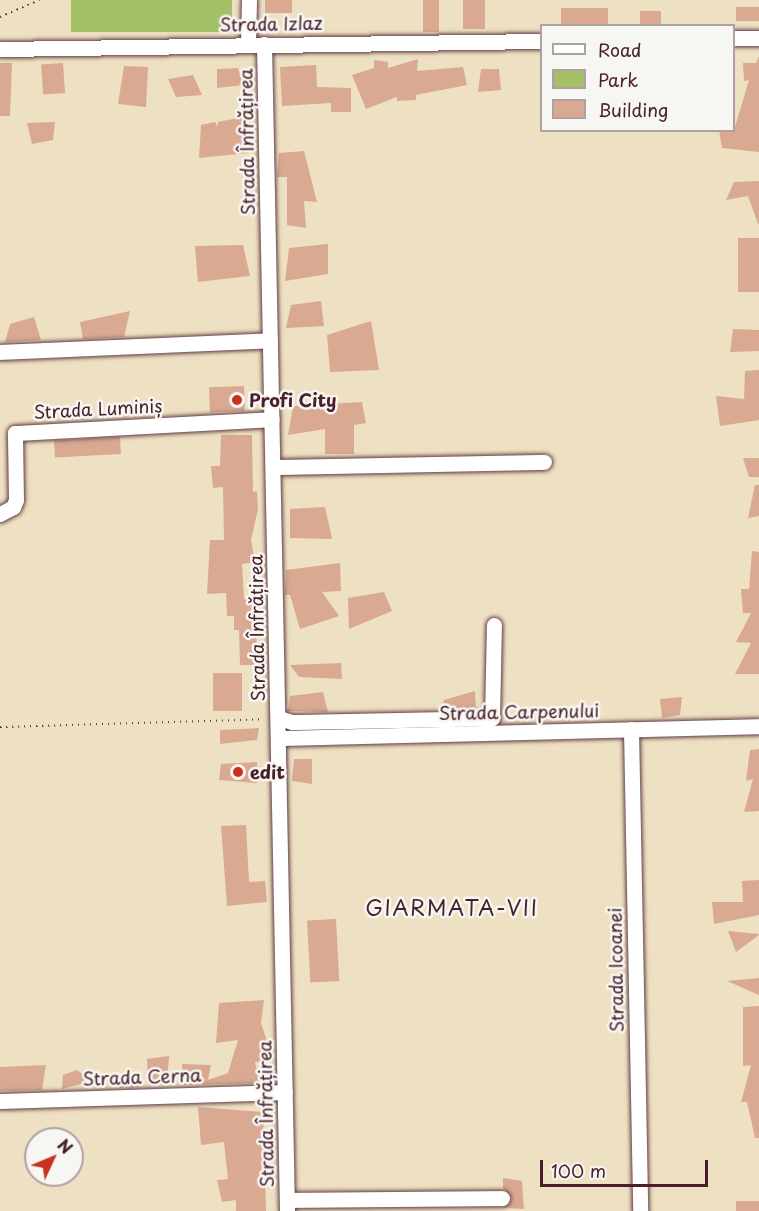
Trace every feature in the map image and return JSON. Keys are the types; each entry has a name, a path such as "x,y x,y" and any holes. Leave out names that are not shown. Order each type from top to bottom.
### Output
{"street":[{"path":"248,44 249,0"},
{"path":"735,38 759,38"},
{"name":"Strada Izlaz","path":"0,49 540,41"},
{"name":"Strada Înfrățirea","path":"264,44 287,1205"},
{"path":"0,352 270,340"},
{"name":"Strada Luminiș","path":"0,514 13,507 16,500 8,434 272,419"},
{"path":"273,467 544,462"},
{"path":"279,718 292,722 492,725 494,625"},
{"name":"Strada Carpenului","path":"279,738 492,725 631,729 759,726"},
{"name":"Strada Icoanei","path":"631,729 640,1211"},
{"name":"Strada Cerna","path":"0,1101 285,1092"},
{"path":"287,1205 502,1198"}],"path":[{"path":"0,17 39,0"},
{"path":"0,727 279,718"}],"green space":[{"path":"71,0 232,0 232,32 71,32"}],"building":[{"path":"265,0 292,0 292,13 265,13"},
{"path":"423,0 439,0 439,32 423,32"},
{"path":"463,0 485,0 485,29 463,29"},
{"path":"736,7 759,7 759,21 736,21"},
{"path":"561,8 608,8 608,24 561,24"},
{"path":"640,11 661,11 661,24 640,24"},
{"path":"759,56 759,152 722,148 719,132 735,132 749,80 744,81 743,63 756,63"},
{"path":"418,59 417,71 463,67 467,85 416,95 416,100 397,101 397,97 366,109 352,75 374,68 374,60 388,62 388,68"},
{"path":"0,63 12,63 10,116 0,116"},
{"path":"63,63 65,93 43,94 41,65"},
{"path":"316,65 317,87 351,88 351,112 331,112 331,103 282,106 280,67"},
{"path":"124,66 148,67 146,107 118,104"},
{"path":"238,68 243,85 217,88 217,69"},
{"path":"481,69 499,69 501,90 478,92"},
{"path":"193,75 202,95 176,97 168,79"},
{"path":"243,117 248,153 199,158 201,125 215,122 218,127 218,122"},
{"path":"55,122 53,140 32,144 27,123"},
{"path":"304,151 317,202 304,201 306,228 287,225 287,177 277,177 279,153"},
{"path":"759,181 758,224 748,196 726,200 734,182"},
{"path":"738,238 759,238 759,292 738,292"},
{"path":"328,244 328,274 285,281 289,248"},
{"path":"243,245 250,276 198,282 195,246"},
{"path":"321,301 324,326 286,328 291,305"},
{"path":"130,311 124,337 83,339 80,322"},
{"path":"34,317 41,340 5,342 10,324"},
{"path":"371,321 379,370 330,372 327,335"},
{"path":"733,329 759,330 759,351 730,352"},
{"path":"759,370 759,420 720,426 716,396 744,399 745,371"},
{"path":"244,386 245,411 210,412 209,387"},
{"path":"362,402 366,423 354,425 354,454 325,454 325,429 288,435 293,406"},
{"path":"221,435 252,435 253,492 257,491 258,509 251,540 255,562 242,564 244,599 255,599 258,615 255,665 240,665 239,630 234,630 234,616 227,616 226,593 207,594 210,540 224,540 223,487 213,488 211,466 220,466"},
{"path":"120,437 121,454 55,457 54,440"},
{"path":"743,458 759,458 759,477 749,477"},
{"path":"755,485 759,485 759,516 748,518"},
{"path":"325,507 332,539 290,538 290,509"},
{"path":"752,551 759,552 759,674 735,674 751,643 736,642 751,613 743,613 741,589 749,589"},
{"path":"340,563 341,591 322,592 339,616 300,629 290,595 285,595 286,570"},
{"path":"384,592 392,611 349,629 348,598"},
{"path":"341,663 342,679 299,677 290,665"},
{"path":"213,673 242,673 242,711 213,711"},
{"path":"475,691 476,709 442,709 444,700"},
{"path":"323,692 328,712 288,711 290,696"},
{"path":"682,697 680,715 662,718 660,699"},
{"path":"259,728 257,740 220,744 220,730"},
{"path":"759,749 759,811 744,812 753,779 746,781 750,750"},
{"path":"294,759 312,759 312,784 292,781"},
{"name":"edit","path":"257,762 257,783 219,780 221,764"},
{"path":"246,825 249,882 265,881 267,902 227,906 221,826"},
{"path":"759,880 759,915 714,924 712,902 743,902 742,881"},
{"path":"336,919 339,981 310,982 307,921"},
{"path":"728,931 759,934 759,935 736,952"},
{"path":"759,978 759,995 727,981"},
{"path":"264,1000 261,1023 267,1041 265,1061 255,1062 260,1083 184,1085 182,1064 211,1065 208,1080 228,1073 238,1040 216,1043 219,1003"},
{"path":"759,1006 759,1138 755,1138 747,1102 741,1102 751,1065 743,1066 743,1007"},
{"path":"169,1056 167,1084 148,1082 147,1059"},
{"path":"46,1065 42,1090 0,1091 0,1067"},
{"path":"77,1070 92,1081 62,1089 63,1075"},
{"path":"138,1075 141,1087 119,1088 120,1080 126,1076"},
{"path":"198,1107 263,1112 266,1211 236,1211 236,1200 222,1202 217,1180 228,1179 224,1142 201,1145"},
{"path":"503,1178 522,1181 524,1209 503,1208 512,1198 503,1188"},
{"path":"736,1201 759,1201 759,1211 736,1211"}],"place":[{"name":"Profi City","path":"237,400"},
{"name":"edit","path":"238,772"}],"district":[{"name":"GIARMATA-VII","path":"452,907"}]}
